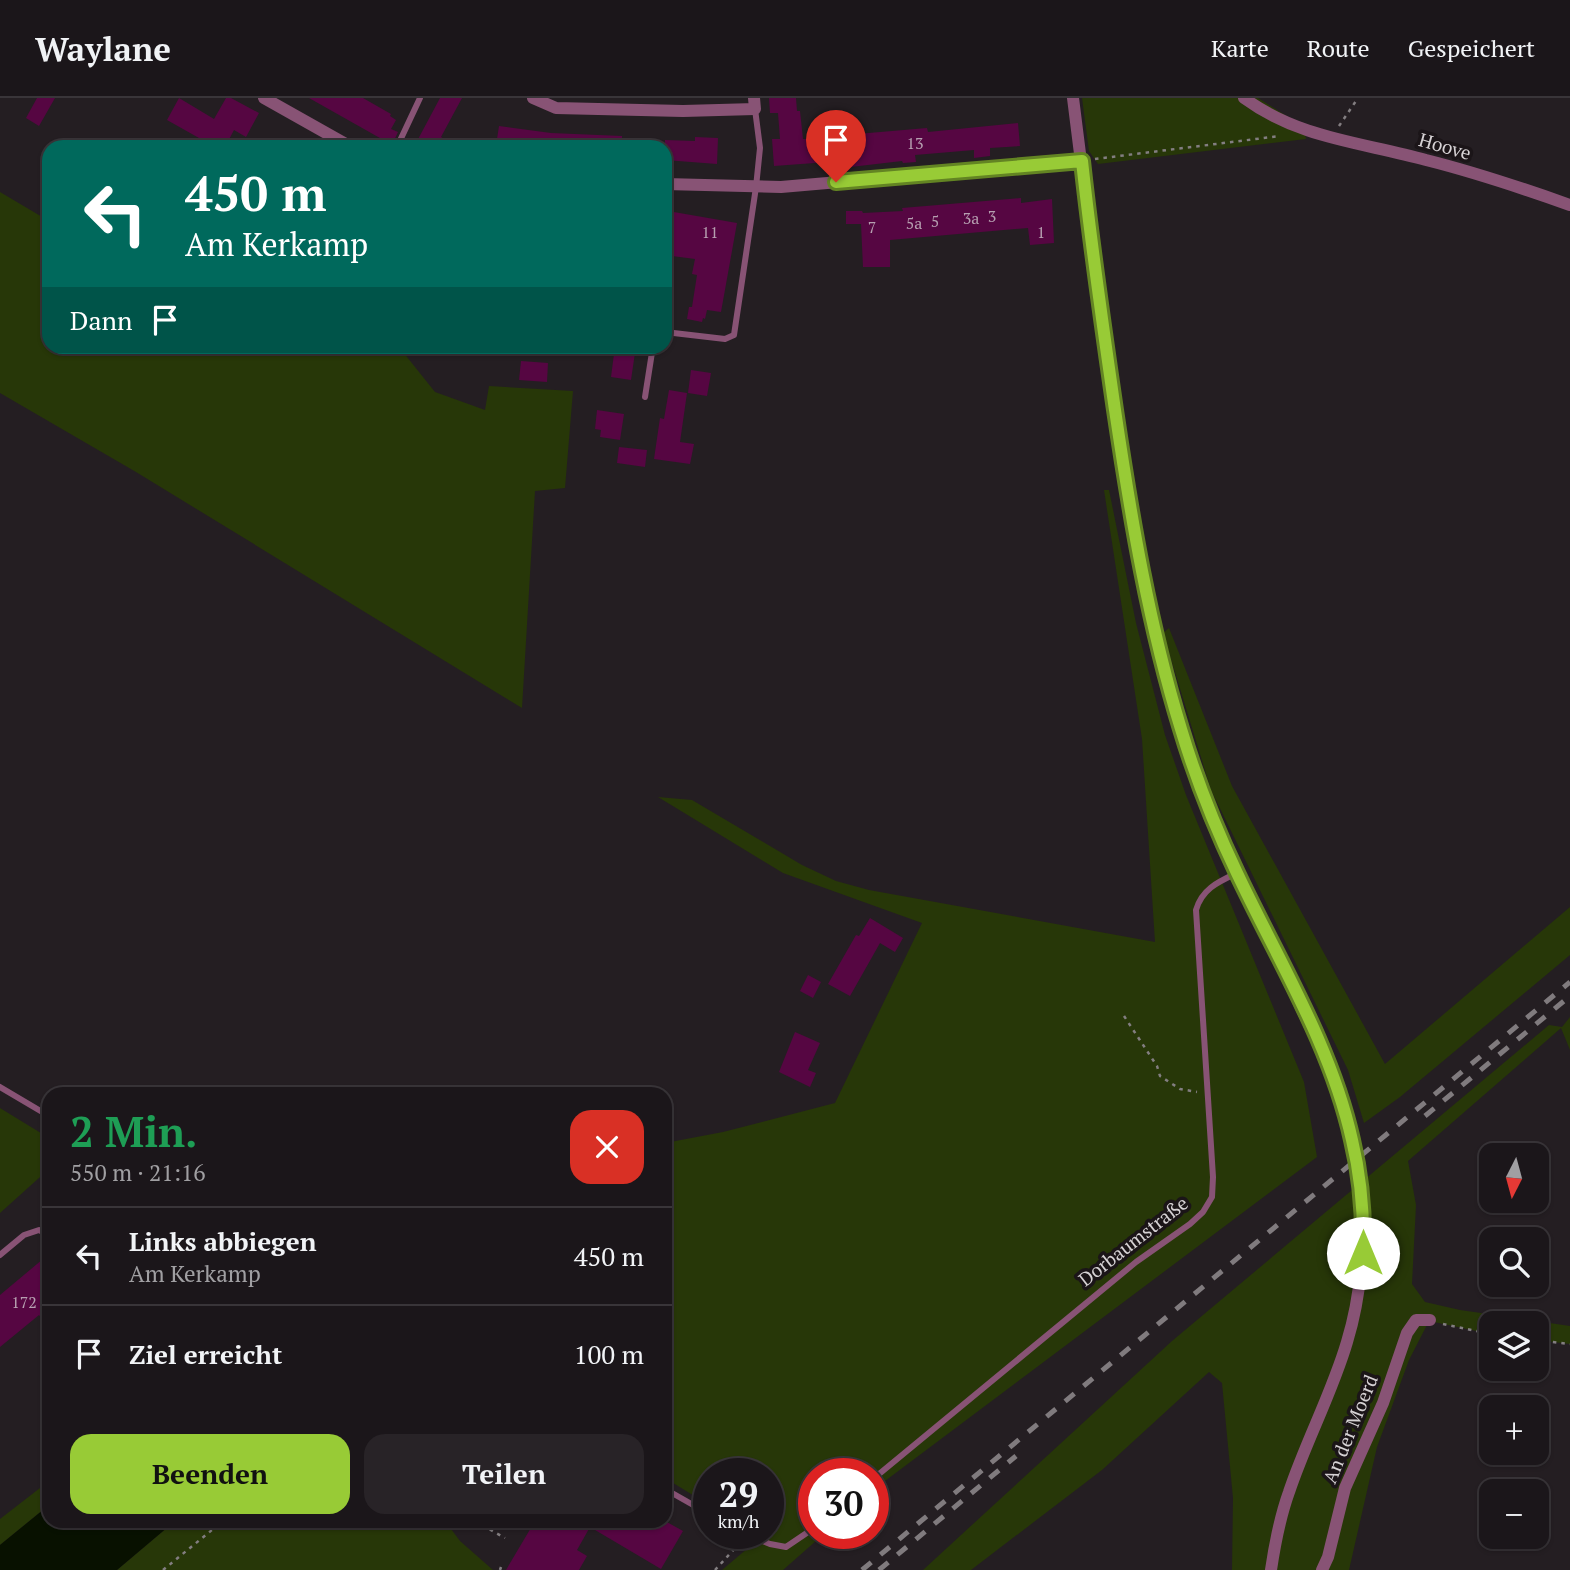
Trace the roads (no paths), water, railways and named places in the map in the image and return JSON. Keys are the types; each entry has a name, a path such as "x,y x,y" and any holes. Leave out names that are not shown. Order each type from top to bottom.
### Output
{"street":[{"path":"264,98 339,140"},
{"path":"533,98 556,108 683,111 754,104"},
{"path":"1073,98 1119,438 1152,623 1181,730 1198,780 1237,873 1326,1060 1352,1139 1361,1193 1363,1253 1355,1311 1334,1381 1288,1494 1275,1540 1271,1570"},
{"name":"Hoove","path":"1244,98 1282,121 1308,132 1426,160 1570,205"},
{"path":"672,184 781,187 1082,161"},
{"name":"An der Moerd","path":"1322,1570 1328,1557 1345,1488 1383,1403 1406,1333 1416,1320 1430,1320"}],"lane":[{"path":"400,140 420,98"},
{"path":"672,333 724,340 734,335 757,187 760,148 754,104"},
{"path":"645,397 652,354"},
{"name":"Dorbaumstraße","path":"889,1466 1136,1262 1190,1224 1203,1212 1212,1197 1213,1177 1196,910 1199,899 1207,889 1237,873"},
{"path":"0,1087 42,1112"},
{"path":"0,1255 24,1235 42,1232"},
{"path":"672,1493 693,1505"}],"railway":[{"path":"862,1570 1570,982"},
{"path":"1425,1116 1570,996"},
{"path":"879,1570 1016,1456"}]}
